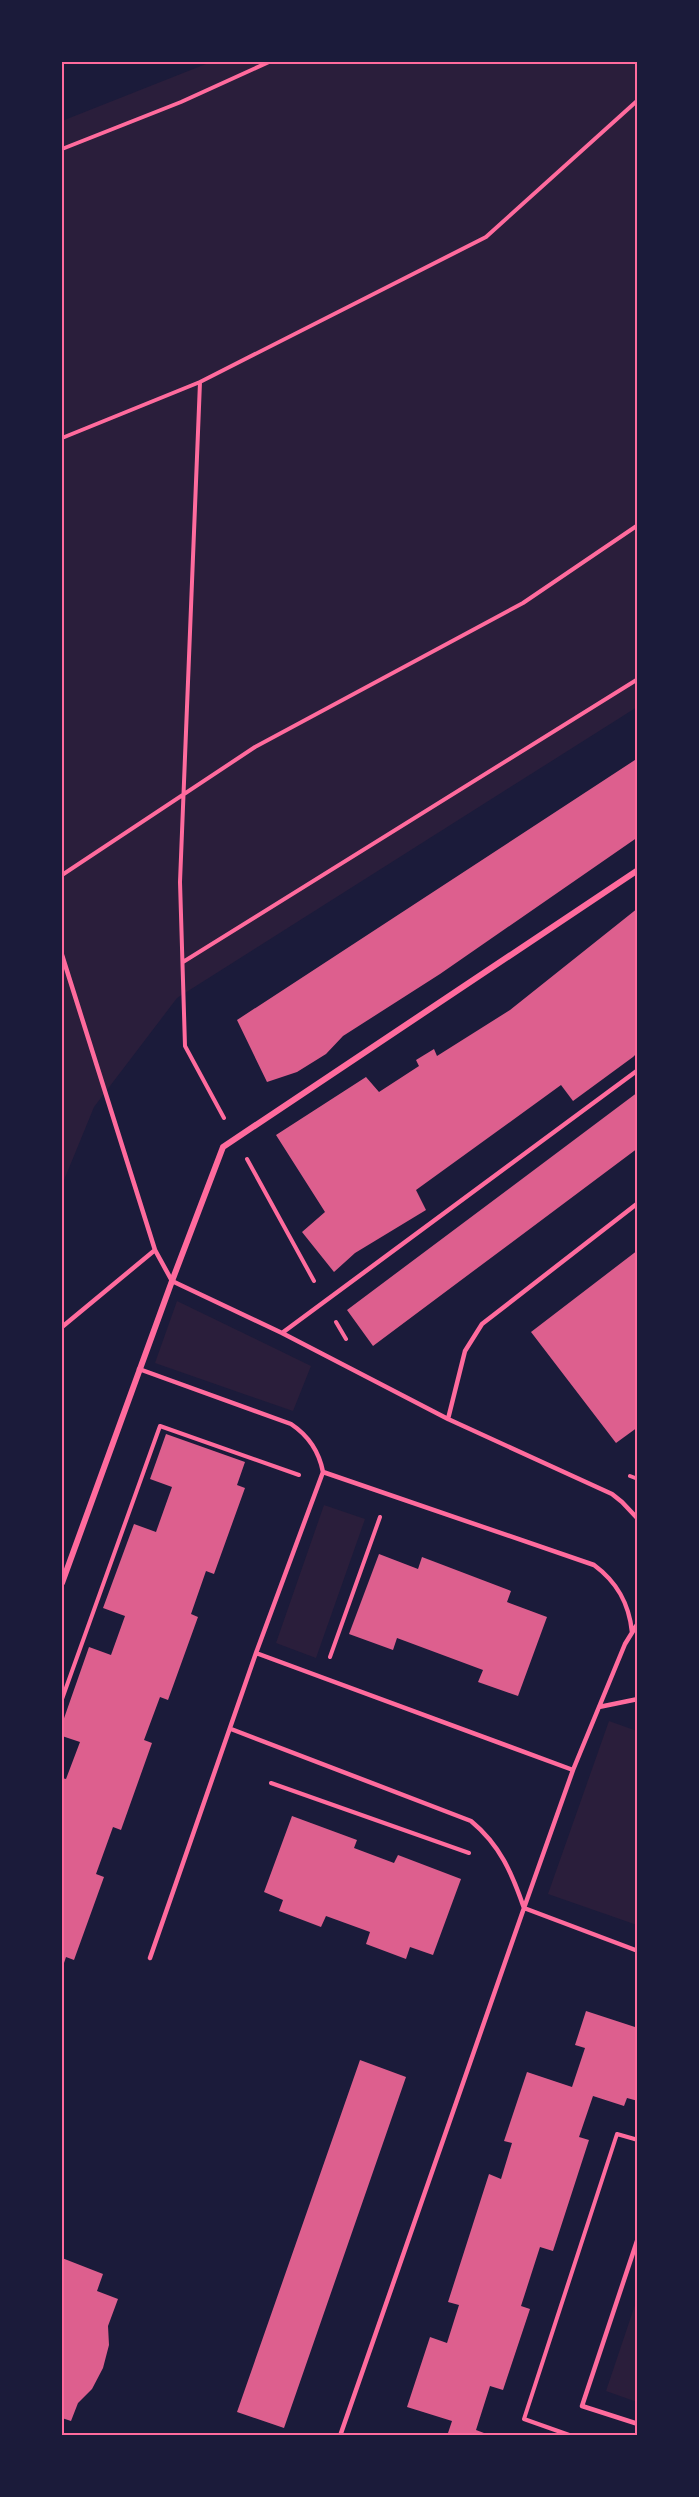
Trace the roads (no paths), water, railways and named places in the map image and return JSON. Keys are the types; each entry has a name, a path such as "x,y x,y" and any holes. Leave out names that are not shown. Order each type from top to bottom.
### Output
{"street":[{"path":"62,1582 223,1147 638,870"}],"lane":[{"path":"62,956 155,1250 172,1281 282,1333 448,1419 612,1494 638,1519"},
{"path":"282,1333 638,1070"},
{"path":"448,1419 465,1350 482,1324 638,1203"},
{"path":"62,1327 155,1250"},
{"path":"139,1369 291,1425 309,1439 321,1461 323,1472 256,1653 150,1958"},
{"path":"323,1472 594,1565 619,1589 628,1610 632,1632"},
{"path":"340,2436 573,1770 625,1644 638,1623"},
{"path":"256,1653 573,1770"},
{"path":"599,1707 638,1699"},
{"path":"231,1729 471,1821 497,1846 509,1867 524,1908 638,1951"},
{"path":"638,2238 582,2406 638,2424"}]}
